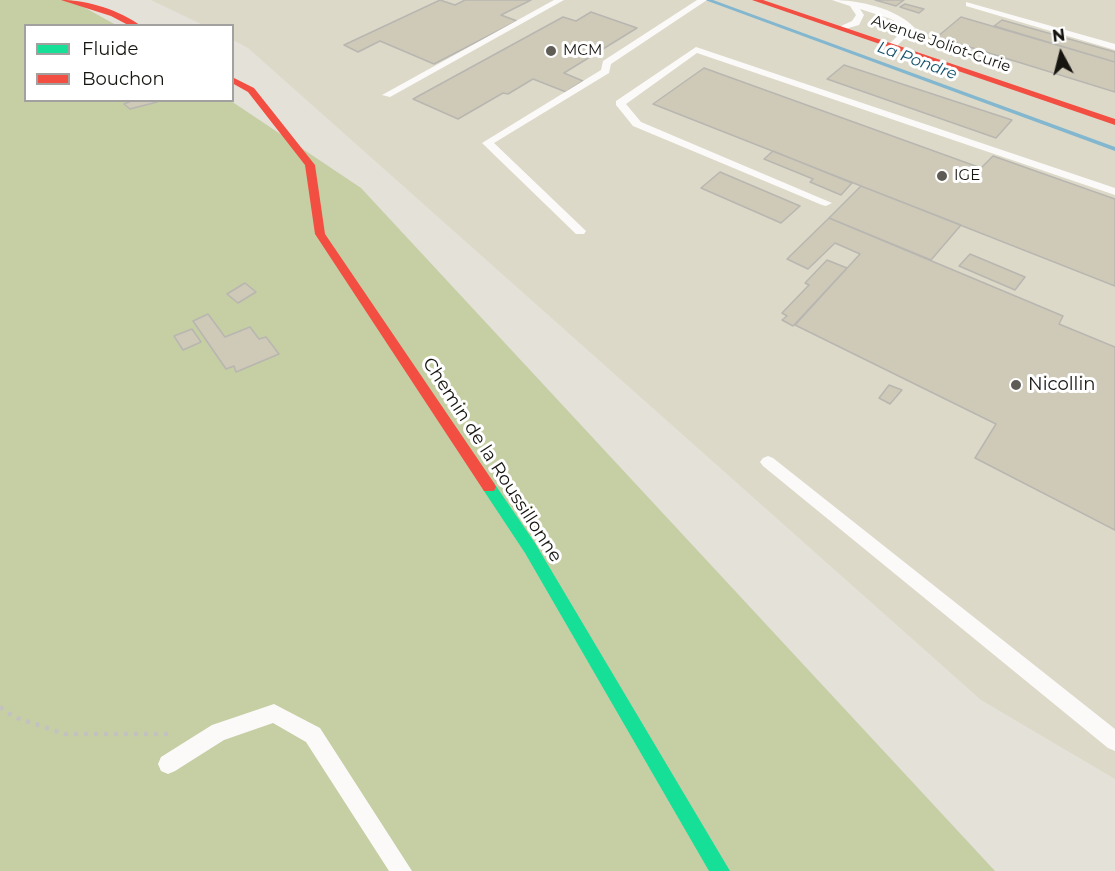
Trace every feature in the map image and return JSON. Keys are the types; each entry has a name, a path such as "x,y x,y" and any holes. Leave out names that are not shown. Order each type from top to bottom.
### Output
{"street":[{"path":"65,0 114,14 133,24"},
{"name":"Avenue Joliot-Curie","path":"756,0 844,28 1115,122"},
{"name":"Chemin de la Roussillonne","path":"234,80 251,90 310,165 320,234 530,548 720,871"}],"lane":[{"path":"387,94 560,0"},
{"path":"836,0 884,12 902,20 911,28 893,45"},
{"path":"580,231 487,143 606,71 606,63 701,1"},
{"path":"969,4 1115,47"},
{"path":"844,28 856,23 860,15 854,6"},
{"path":"826,203 637,124 620,103 696,50 1115,192"},
{"path":"768,462 1115,741"},
{"path":"168,764 219,732 274,713 313,735 401,871"}],"path":[{"path":"0,707 14,717 65,734 175,734"}],"shaded area":[{"path":"151,0 1115,0 1115,779 981,700 248,48 234,41 234,24 201,24"}],"green space":[{"path":"0,0 71,0 114,24 24,24 24,102 232,102 361,188 995,871 0,871"}],"building":[{"path":"440,0 455,5 465,0 531,0 501,15 517,21 434,64 380,41 358,52 344,45"},
{"path":"875,0 904,0 896,6"},
{"path":"905,4 924,9 919,13 900,7"},
{"name":"MCM","path":"591,12 637,28 564,73 583,81 566,92 533,79 458,119 413,99 563,17 576,21"},
{"path":"961,17 1115,62 1115,92 937,37"},
{"path":"1002,20 1115,52 1115,62 994,26"},
{"path":"844,65 1012,120 996,138 827,79"},
{"name":"IGE","path":"704,68 981,168 993,156 1115,199 1115,286 653,104"},
{"path":"129,102 157,102 130,109 124,104"},
{"path":"773,151 852,183 841,195 810,182 813,179 764,159"},
{"path":"720,172 800,206 781,223 701,188"},
{"path":"861,186 961,225 931,260 829,218"},
{"name":"Nicollin","path":"829,218 1063,316 1059,324 1115,347 1115,530 975,458 996,424 795,325 860,254 835,243 808,269 787,259"},
{"path":"970,254 1025,277 1015,290 959,266"},
{"path":"827,260 847,268 793,326 782,320 787,316 782,313 809,285 805,283"},
{"path":"245,283 256,292 238,303 227,294"},
{"path":"208,314 225,337 250,327 259,339 266,337 279,354 236,372 234,366 226,369 193,321"},
{"path":"192,329 201,342 183,350 174,336"},
{"path":"889,385 902,390 890,404 879,398"}],"waterway":[{"name":"La Pondre","path":"708,0 1115,149"}],"traffic: fast":[{"path":"489,487 530,548 720,871"}],"traffic: jam":[{"path":"65,0 114,14 133,24"},
{"path":"756,0 1115,122"},
{"path":"234,80 251,90 310,165 320,234 489,487"}],"place":[{"name":"MCM","path":"551,51"},
{"name":"IGE","path":"942,176"},
{"name":"Nicollin","path":"1016,385"}]}
